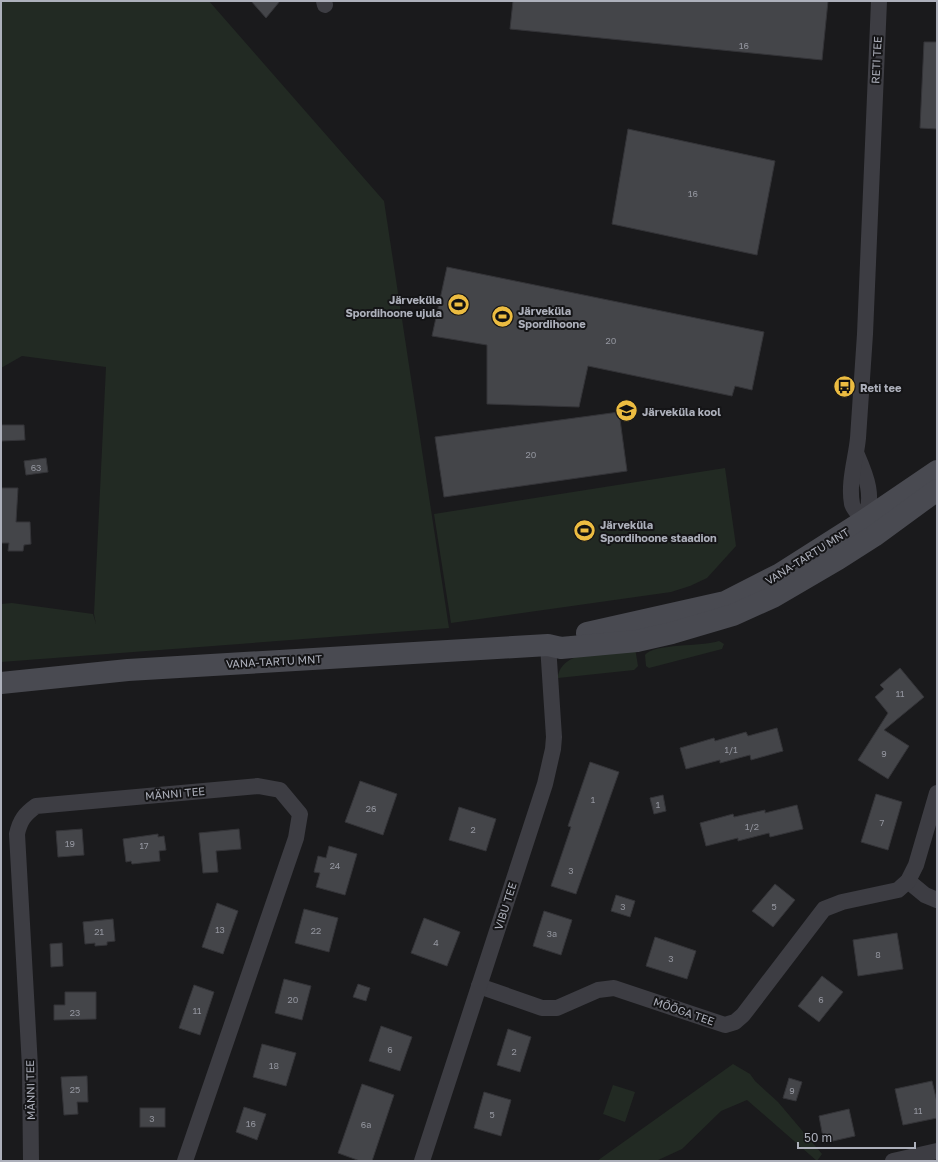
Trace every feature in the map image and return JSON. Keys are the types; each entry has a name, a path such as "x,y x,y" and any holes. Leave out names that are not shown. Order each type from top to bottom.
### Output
{"street":[{"name":"RETI TEE","path":"870,528 852,505 852,470 856,455 865,334 879,1"},
{"name":"VANA-TARTU MNT","path":"1,683 128,670 548,645 561,648 637,641 672,633 733,615 773,598 870,528 937,471"},
{"name":"VANA-TARTU MNT","path":"870,528 937,490"},
{"name":"VIBU TEE","path":"422,1161 545,784 553,748 548,645"},
{"name":"MÄNNI TEE","path":"31,1161 30,1067 17,834 19,823 25,813 36,806 234,788 258,786 280,790 300,814 296,838 185,1161"},
{"name":"MÕÕGA TEE","path":"479,986 542,1008 557,1008 598,990 614,988 725,1025 735,1022 743,1015 824,909 842,902 898,890 908,880 916,865 937,793"},
{"path":"908,880 925,895 937,900"},
{"path":"893,1161 937,1151"}],"shaded area":[{"path":"1,1 209,1 384,201 449,628 1,662 1,604 12,603 93,614 96,624 94,614 106,367 22,356 1,368"},
{"name":"Järveküla Spordihoone staadion","path":"725,468 736,546 707,578 690,586 671,592 451,623 434,514"},
{"path":"719,641 724,644 722,649 649,668 646,666 645,655 650,651 668,647"},
{"path":"635,648 638,666 634,670 558,678 561,669 568,662 577,657 601,651"},
{"path":"733,1064 750,1074 755,1081 778,1102 822,1154 817,1161 747,1100 721,1111 682,1149 656,1161 597,1161"},
{"path":"613,1085 635,1092 625,1122 603,1114"}],"building":[{"path":"251,1 280,1 266,18"},
{"path":"513,1 828,1 822,60 510,29"},
{"path":"924,42 937,42 937,129 920,128"},
{"path":"628,129 775,161 757,255 612,224"},
{"path":"447,267 764,332 752,390 735,386 732,396 588,366 579,407 487,404 487,345 432,336"},
{"path":"619,412 627,471 444,497 435,437"},
{"path":"1,425 24,425 25,440 1,441"},
{"path":"46,458 48,472 26,475 24,461"},
{"path":"1,488 18,488 16,522 30,522 31,544 24,545 23,551 8,551 9,543 1,543"},
{"path":"900,668 924,697 884,730 909,746 888,779 858,760 888,713 875,697 884,689 880,685"},
{"path":"777,728 783,751 751,760 750,755 720,763 720,760 686,769 680,748 714,738 715,741 746,732 748,736"},
{"path":"590,762 619,772 576,894 551,886 571,827 568,826"},
{"path":"360,781 397,794 383,835 345,822"},
{"path":"876,794 902,802 888,850 861,842"},
{"path":"663,795 666,811 654,814 650,798"},
{"path":"797,805 803,829 770,837 769,833 738,841 738,838 706,846 700,823 733,814 734,817 765,810 765,813"},
{"path":"459,807 496,819 486,851 449,840"},
{"path":"82,829 84,855 58,857 56,831"},
{"path":"239,829 241,849 216,851 218,872 203,873 199,833"},
{"path":"158,834 158,837 164,836 166,850 159,851 160,861 132,864 131,861 126,862 123,839"},
{"path":"329,846 357,854 345,895 316,887 320,873 314,872 318,856 326,858"},
{"path":"775,884 795,900 773,927 752,911"},
{"path":"616,895 635,901 630,917 611,911"},
{"path":"217,903 238,911 223,954 202,947"},
{"path":"304,909 338,918 329,952 295,943"},
{"path":"544,911 572,920 561,955 533,946"},
{"path":"424,918 460,932 447,966 411,953"},
{"path":"113,919 115,941 107,942 107,945 95,946 95,943 85,944 83,922"},
{"path":"897,933 903,969 858,976 853,940"},
{"path":"655,937 696,951 687,979 646,966"},
{"path":"62,943 63,966 51,967 50,944"},
{"path":"822,976 843,992 819,1022 798,1006"},
{"path":"284,979 311,986 302,1020 275,1013"},
{"path":"358,984 370,988 366,1001 353,997"},
{"path":"194,985 214,992 200,1035 179,1028"},
{"path":"65,992 96,992 96,1019 54,1020 54,1005 65,1005"},
{"path":"381,1026 412,1037 400,1071 369,1061"},
{"path":"508,1029 531,1037 520,1072 497,1065"},
{"path":"262,1044 296,1053 286,1086 253,1077"},
{"path":"87,1076 88,1102 77,1102 78,1114 64,1115 61,1077"},
{"path":"789,1078 802,1082 796,1101 783,1098"},
{"path":"932,1081 937,1102 937,1118 903,1125 895,1089"},
{"path":"362,1084 394,1095 372,1161 360,1161 338,1153"},
{"path":"484,1092 511,1100 501,1136 474,1128"},
{"path":"244,1107 266,1114 257,1140 236,1132"},
{"path":"140,1108 165,1108 165,1127 140,1127"},
{"path":"849,1109 855,1136 824,1143 819,1116"}],"place":[{"name":"Järveküla Spordihoone ujula","path":"458,305"},
{"name":"Järveküla Spordihoone","path":"502,316"},
{"name":"Reti tee","path":"844,387"},
{"name":"Järveküla kool","path":"626,411"},
{"name":"Järveküla Spordihoone staadion","path":"585,530"}]}
